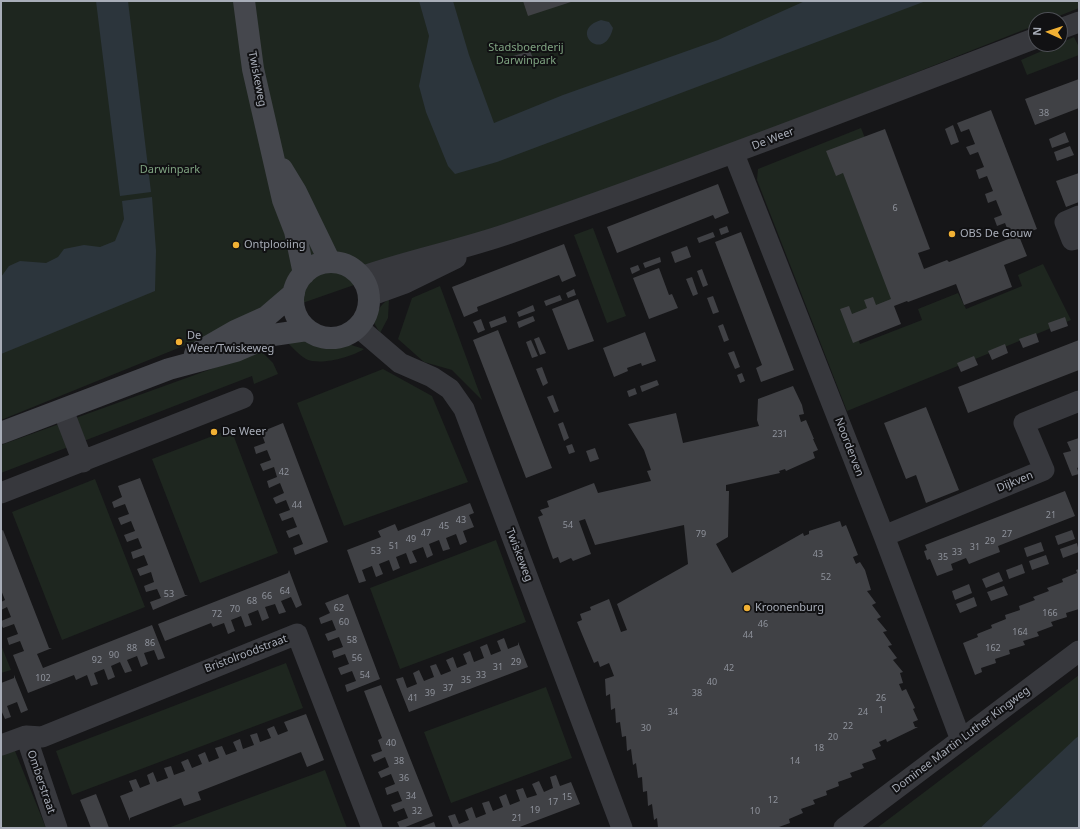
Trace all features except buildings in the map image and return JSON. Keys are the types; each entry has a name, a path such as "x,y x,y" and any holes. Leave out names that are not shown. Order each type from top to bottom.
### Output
{"main road":[{"name":"Twiskeweg","path":"244,1 253,69 283,200 295,231 304,274"},
{"name":"Twiskeweg","path":"274,156 296,192 330,262"},
{"path":"330,262 345,265 365,287 368,310 358,327 346,335 333,338 319,337 307,330 295,313 294,293 297,283 304,274 316,265 330,262"},
{"path":"169,368 235,331 266,317 294,293"},
{"path":"1,433 169,368 236,351 274,335 307,330"}],"street":[{"path":"1068,26 1079,22"},
{"name":"De Weer","path":"365,287 405,283 507,234 734,154 1028,41"},
{"name":"Noorderven","path":"734,154 884,536 961,740"},
{"path":"1079,216 1064,222 1072,240 1079,238"},
{"name":"Twiskeweg","path":"358,327 400,364 432,377 450,389 464,409 622,828"},
{"path":"1,493 243,398"},
{"name":"Dijkven","path":"884,536 1044,470 1024,423 1079,401"},
{"path":"63,410 83,462"},
{"name":"Bristolroodstraat","path":"1,745 26,736 42,737 297,634 372,828"},
{"name":"Dominee Martin Luther Kingweg","path":"844,828 1079,651"},
{"name":"Omberstraat","path":"26,736 57,828"}],"green space":[{"name":"Darwinpark","path":"1,1 1079,1 1079,8 1068,12 1028,12 1028,28 566,211 208,336 1,420"},
{"path":"1074,37 1079,47 1079,55 1027,75 1021,60 1039,52 1068,52 1068,40"},
{"path":"861,128 865,138 892,302 850,318 860,344 922,320 918,309 958,293 966,309 1022,286 1018,275 1043,264 1071,320 847,411 757,180 758,169"},
{"path":"593,228 626,316 607,323 574,235"},
{"path":"440,286 482,400 452,370 424,362 398,339 412,298"},
{"path":"389,299 388,318 380,333 374,323 375,319 381,306"},
{"path":"299,337 318,346 339,347 348,344 364,349 336,360 319,362 312,361 306,359 285,340"},
{"path":"261,351 273,363 278,374 254,384 252,376 1,473 1,445"},
{"path":"383,369 432,396 468,482 344,526 297,403"},
{"path":"231,429 278,553 200,583 152,459"},
{"path":"95,479 145,607 62,640 12,512"},
{"path":"496,540 526,622 400,669 370,588"},
{"path":"1,645 11,670 1,673"},
{"path":"286,663 303,708 72,795 56,751"},
{"path":"1079,675 1079,736 980,828 877,828"},
{"path":"546,687 572,758 451,803 424,732"},
{"path":"13,746 46,828 1,828 1,751"},
{"path":"325,770 347,828 168,828"}],"shaded area":[{"path":"96,1 128,1 151,192 120,196"},
{"path":"419,1 453,1 469,55 494,123 563,95 718,40 805,1 926,1 497,162 455,174 448,166 426,112 419,86 429,36"},
{"path":"601,20 609,22 613,28 609,39 603,44 596,44 591,42 587,37 587,31 591,25"},
{"path":"152,197 156,251 155,291 1,354 1,277 9,266 20,261 46,263 58,257 64,249 84,245 100,247 115,241 124,219 122,201"},
{"path":"1079,736 1079,828 980,828 1076,738"}],"place":[{"name":"OBS De Gouw","path":"952,234"},
{"name":"Ontplooiing","path":"236,245"},
{"name":"De Weer/Twiskeweg","path":"179,342"},
{"name":"De Weer","path":"214,432"},
{"name":"Kroonenburg","path":"747,608"}],"park label":[{"name":"Stadsboerderij Darwinpark","path":"526,54"}]}
